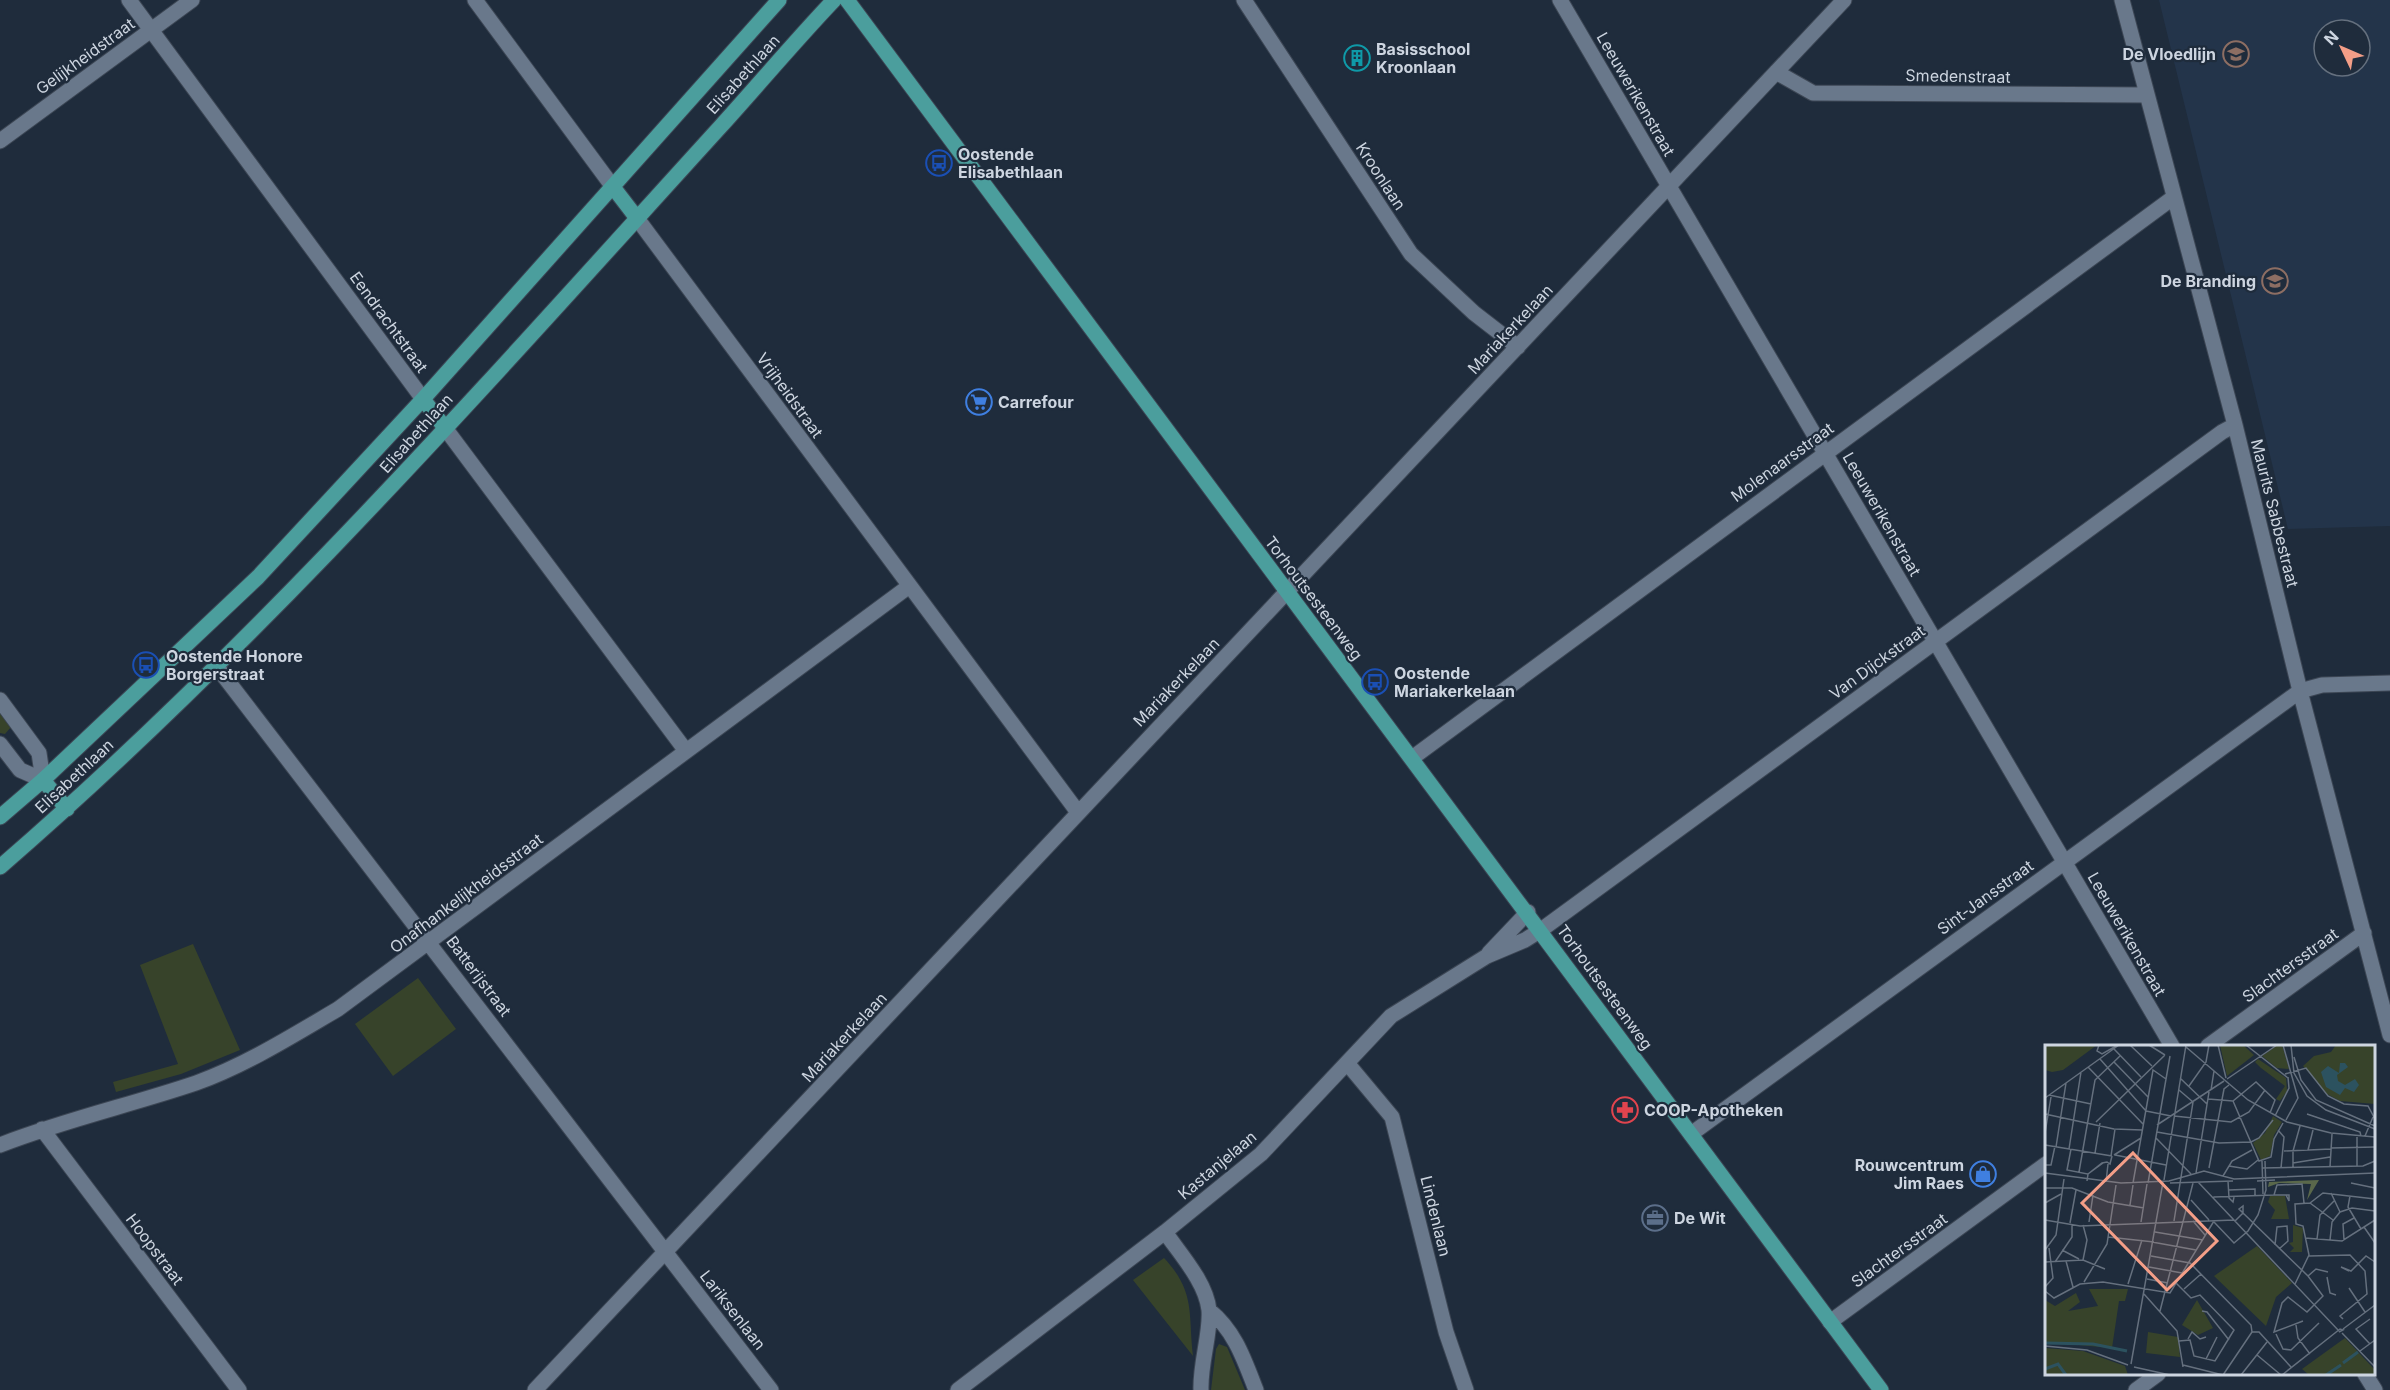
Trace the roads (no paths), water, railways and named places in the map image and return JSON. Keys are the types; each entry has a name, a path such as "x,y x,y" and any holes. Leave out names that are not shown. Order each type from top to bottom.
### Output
{"main road":[{"name":"Elisabethlaan","path":"0,817 43,780 258,577 423,399 779,0"},
{"name":"Elisabethlaan","path":"0,867 68,808 217,667 347,534 834,0"},
{"name":"Torhoutsesteenweg","path":"847,0 1528,912 1881,1390"},
{"name":"Vrijheidstraat","path":"613,187 636,217"},
{"name":"Eendrachtstraat","path":"423,399 445,428"},
{"path":"43,780 68,808"}],"street":[{"name":"Eendrachtstraat","path":"129,0 423,399"},
{"name":"Gelijkheidstraat","path":"0,141 192,0"},
{"name":"Vrijheidstraat","path":"475,0 613,187"},
{"name":"Kroonlaan","path":"1244,0 1411,254 1474,313 1518,347"},
{"name":"Leeuwerikenstraat","path":"1560,0 2171,1045"},
{"name":"Mariakerkelaan","path":"535,1390 1844,0"},
{"name":"Maurits Sabbestraat","path":"2122,0 2235,425 2300,691 2390,1035"},
{"name":"Smedenstraat","path":"1776,72 1813,93 2146,94"},
{"name":"Molenaarsstraat","path":"1412,758 2174,197"},
{"name":"Vrijheidstraat","path":"636,217 1077,812"},
{"name":"Van Dijckstraat","path":"1541,930 2222,432 2235,425"},
{"name":"Eendrachtstraat","path":"445,428 686,751"},
{"name":"Onafhankelijkheidsstraat","path":"0,1145 42,1129 198,1082 251,1059 338,1009 908,587"},
{"name":"Batterijstraat","path":"217,667 431,942 666,1252"},
{"path":"2300,691 2322,685 2390,683"},
{"name":"Sint-Jansstraat","path":"1691,1134 2300,691"},
{"path":"0,700 39,753 43,780"},
{"path":"0,744 20,770 43,780"},
{"name":"Kastanjelaan","path":"1487,956 1528,912"},
{"name":"Kastanjelaan","path":"958,1390 1165,1232 1262,1154 1392,1016 1487,956 1525,940 1541,930"},
{"name":"Slachtersstraat","path":"2211,1045 2364,933"},
{"name":"Lindenlaan","path":"1347,1063 1392,1117 1452,1354 1466,1390"},
{"name":"Hoopstraat","path":"42,1129 239,1390"},
{"name":"Slachtersstraat","path":"1830,1322 2045,1165"},
{"path":"1165,1232 1198,1279 1209,1310 1200,1371 1201,1390"},
{"name":"Lariksenlaan","path":"666,1252 771,1390"},
{"path":"1209,1310 1225,1323 1239,1348 1256,1390"},
{"path":"2136,1390 2157,1375"},
{"path":"2366,1375 2375,1390"}],"place":[{"name":"De Vloedlijn","path":"2236,54"},
{"name":"Basisschool Kroonlaan","path":"1357,58"},
{"name":"Oostende Elisabethlaan","path":"939,163"},
{"name":"De Branding","path":"2275,281"},
{"name":"Carrefour","path":"979,402"},
{"name":"Oostende Honore Borgerstraat","path":"146,665"},
{"name":"Oostende Mariakerkelaan","path":"1375,682"},
{"name":"COOP-Apotheken","path":"1625,1110"},
{"name":"Rouwcentrum Jim Raes","path":"1983,1174"},
{"name":"De Wit","path":"1655,1218"}]}
